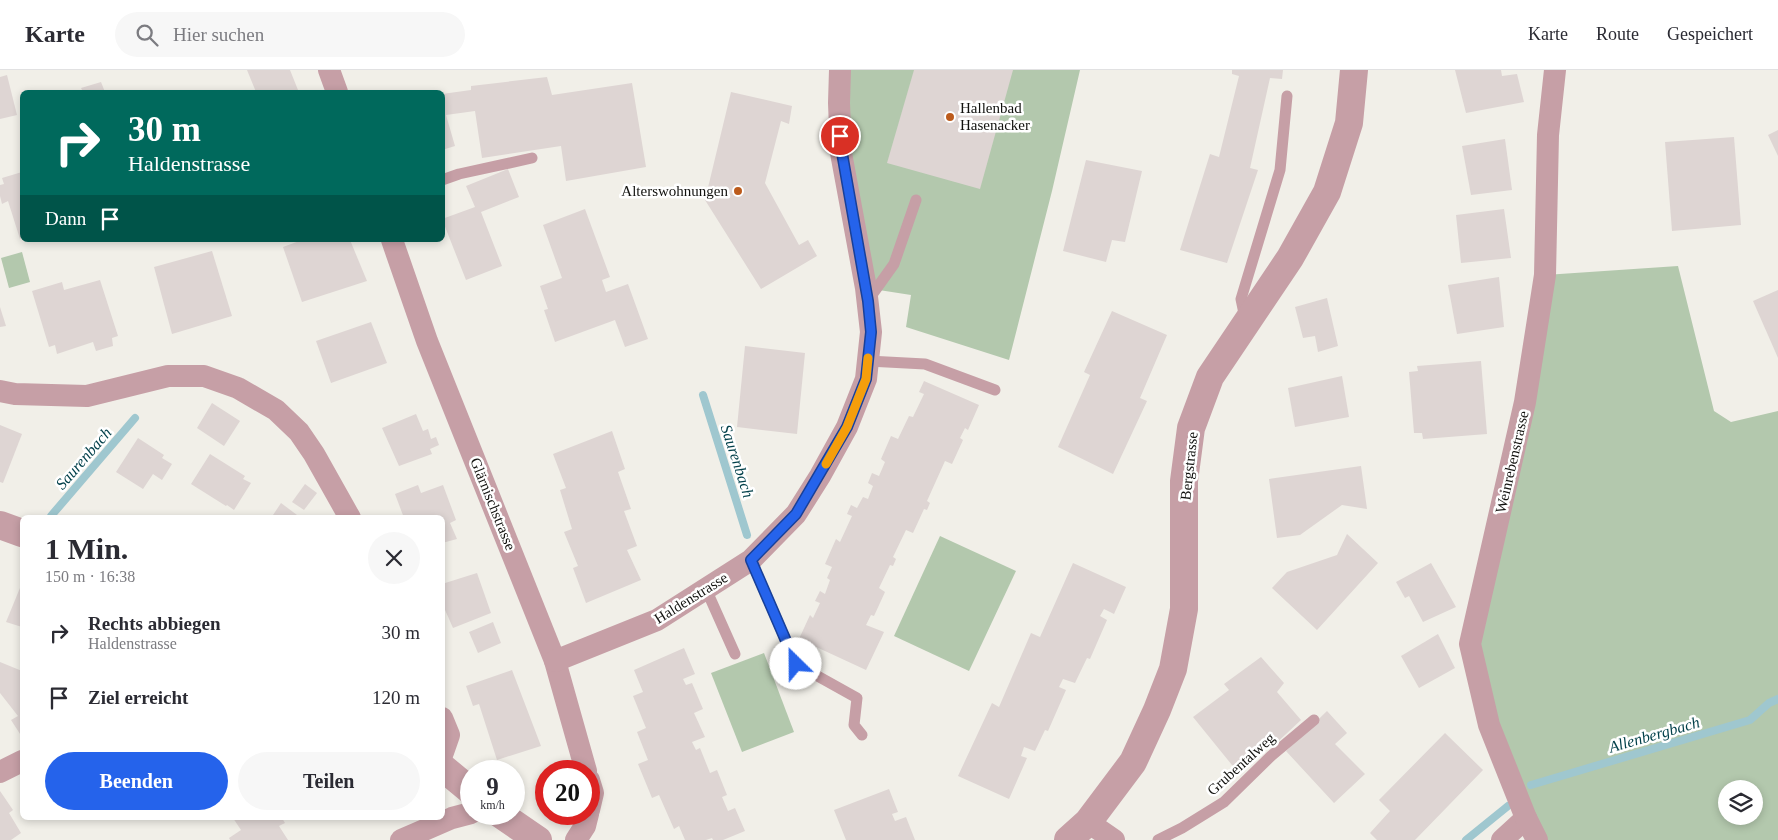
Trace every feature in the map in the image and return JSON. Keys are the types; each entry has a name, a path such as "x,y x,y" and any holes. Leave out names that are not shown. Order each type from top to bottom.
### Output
{"street":[{"path":"329,70 336,90"},
{"name":"Haldenstrasse","path":"555,661 657,620 751,560 796,514 847,427 866,379 871,332 868,301 842,153 839,103 840,70"},
{"name":"Bergstrasse","path":"1068,840 1088,822 1133,762 1157,710 1173,669 1184,609 1184,481 1191,428 1210,377 1290,258 1327,192 1349,123 1354,70"},
{"name":"Weinrebenstrasse","path":"1537,840 1526,818 1489,725 1470,644 1525,402 1545,275 1548,135 1555,70"},
{"name":"Glärnischstrasse","path":"393,242 427,341 555,661 583,760"},
{"path":"0,391 15,394 88,396 168,376 204,376 230,385 276,410 299,432 314,454 348,515"},
{"path":"0,525 20,532"},
{"path":"445,725 449,735 445,746"},
{"path":"0,772 20,762"},
{"path":"445,769 460,782"},
{"path":"401,840 460,816"},
{"path":"1502,840 1526,818"},
{"path":"1088,822 1114,840"},
{"path":"516,825 538,840"},
{"path":"576,840 584,825"}],"lane":[{"path":"1247,323 1241,299 1280,170 1287,96"},
{"path":"445,179 458,174 532,158"},
{"path":"868,301 894,264 916,200"},
{"path":"868,361 925,364 995,390"},
{"path":"751,560 796,664 857,698 854,725 862,735"},
{"path":"706,589 735,654"},
{"name":"Grubentalweg","path":"1158,840 1182,828 1224,802 1271,756 1314,720"}],"green space":[{"path":"840,70 1080,70 1052,191 1009,360 906,327 911,295 866,288"},
{"path":"22,252 30,282 9,288 1,258"},
{"path":"1678,266 1714,411 1731,422 1778,411 1778,840 1537,840 1470,644 1545,275"},
{"path":"940,536 1016,571 969,671 894,636"},
{"path":"764,653 794,732 742,752 711,673"}],"building":[{"path":"247,70 290,70 298,90 255,90"},
{"name":"Hallenbad Hasenacker","path":"914,70 1013,70 980,189 887,163"},
{"path":"1232,70 1283,70 1282,79 1270,78 1250,168 1258,170 1227,263 1180,250 1210,154 1219,157 1239,76 1232,74"},
{"path":"1455,70 1501,70 1502,76 1517,74 1524,102 1466,113"},
{"path":"7,75 17,115 0,119 0,77"},
{"path":"547,77 552,95 632,83 646,167 566,181 561,146 482,158 475,111 446,115 455,146 445,149 445,94 471,90 471,86"},
{"path":"101,82 104,90 82,90 81,88"},
{"name":"Alterswohnungen","path":"731,92 792,106 789,124 781,121 765,183 799,245 808,240 817,256 761,289 705,200"},
{"path":"1778,130 1778,156 1768,135"},
{"path":"1734,137 1741,225 1672,231 1665,142"},
{"path":"1505,139 1512,190 1471,195 1462,146"},
{"path":"1086,160 1142,171 1125,242 1112,240 1106,262 1063,251"},
{"path":"508,169 519,197 481,212 502,266 466,280 445,227 445,218 475,207 466,186"},
{"path":"20,173 20,239 8,201 2,204 0,185 4,184 2,178"},
{"path":"585,209 610,277 602,280 606,292 628,284 648,339 625,347 615,320 555,342 544,310 548,309 540,286 562,278 543,225"},
{"path":"1504,209 1511,258 1461,263 1456,215"},
{"path":"297,242 351,242 367,281 302,302 283,247"},
{"path":"212,251 232,316 172,334 154,267"},
{"path":"1499,277 1504,327 1457,334 1448,285"},
{"path":"100,280 118,336 112,338 113,346 96,351 93,342 57,354 55,345 49,347 32,291 62,282 64,290"},
{"path":"1778,290 1778,358 1753,301"},
{"path":"1327,298 1338,346 1318,352 1315,336 1303,338 1295,307"},
{"path":"0,307 6,326 0,327"},
{"path":"1112,311 1167,335 1140,398 1147,401 1113,474 1058,447 1090,375 1084,372"},
{"path":"371,322 387,363 331,383 316,341"},
{"path":"745,346 805,353 797,434 737,427"},
{"path":"1481,361 1487,434 1423,439 1422,433 1414,433 1409,372 1418,371 1417,366"},
{"path":"1342,376 1349,417 1295,427 1288,388"},
{"path":"924,381 979,405 968,430 965,428 960,438 963,440 952,464 945,461 927,501 930,503 927,510 924,509 913,533 906,530 893,557 896,559 893,566 890,565 879,588 885,592 874,616 871,615 866,625 884,632 866,670 799,639 810,615 813,618 820,603 815,601 820,591 825,594 830,580 827,578 832,567 825,564 836,539 840,542 852,516 847,514 851,505 857,508 863,497 868,499 873,486 868,483 872,473 879,476 885,462 881,459 891,436 898,439 909,416 913,417 924,394 919,392"},
{"path":"212,403 240,421 224,446 197,428"},
{"path":"416,414 423,431 428,429 431,439 436,437 439,445 430,449 432,454 399,466 382,428"},
{"path":"0,425 22,434 3,483 0,482"},
{"path":"612,431 625,469 618,472 631,509 624,511 637,546 627,550 641,580 586,603 573,568 578,566 564,532 572,529 560,490 566,488 553,454"},
{"path":"138,438 164,455 162,458 172,464 162,480 153,474 143,489 116,472"},
{"path":"210,454 245,476 243,479 251,483 234,510 191,484"},
{"path":"1361,466 1367,509 1342,505 1300,535 1277,538 1269,479"},
{"path":"305,484 317,493 304,510 292,502"},
{"path":"418,485 421,493 443,485 456,520 450,523 457,539 445,542 445,515 403,515 395,494"},
{"path":"281,503 297,515 273,515"},
{"path":"1347,534 1378,563 1317,630 1272,588 1287,572 1337,555"},
{"path":"1073,563 1126,587 1114,614 1104,609 1100,616 1107,620 1090,659 1087,658 1075,683 1063,679 1059,687 1066,690 1048,731 1045,730 1035,751 1024,747 1021,756 1027,758 1009,799 958,776 992,703 999,707 1031,633 1040,637"},
{"path":"1431,563 1456,607 1423,622 1409,596 1405,598 1396,582"},
{"path":"477,573 491,613 453,628 445,610 445,583"},
{"path":"20,588 20,626 6,622"},
{"path":"493,622 501,643 478,653 469,632"},
{"path":"1438,634 1455,668 1419,688 1401,656"},
{"path":"684,648 695,674 683,679 686,685 692,683 703,709 694,713 705,737 692,742 696,750 700,748 710,773 717,770 727,795 722,797 728,811 735,808 745,831 723,840 713,840 712,838 706,840 685,840 679,826 674,829 659,795 652,798 638,764 648,760 637,732 646,728 633,696 643,692 634,670"},
{"path":"1261,657 1284,683 1277,692 1301,720 1271,748 1268,744 1236,770 1193,717 1229,690 1224,684"},
{"path":"0,662 20,670 20,734 11,720 18,716 0,693"},
{"path":"512,670 541,746 497,760 479,704 473,706 466,686"},
{"path":"1327,711 1347,733 1335,744 1365,774 1334,803 1286,751"},
{"path":"1445,733 1483,770 1415,840 1377,840 1370,833 1390,811 1379,800"},
{"path":"889,789 898,812 892,814 895,821 906,817 915,840 846,840 834,810"},
{"path":"0,791 13,810 9,813 21,833 11,840 0,840"},
{"path":"234,820 283,820 285,823 279,826 288,840 230,840 229,838 241,830"}],"waterway":[{"name":"Saurenbach","path":"703,395 747,535"},
{"name":"Saurenbach","path":"52,515 135,418"},
{"name":"Allenbergbach","path":"1531,785 1750,720 1769,703 1778,699"},
{"name":"Allenbergbach","path":"1466,840 1508,806"}],"slow traffic":[{"path":"826,464 847,427 866,379 868,358"}],"place":[{"name":"Hallenbad Hasenacker","path":"950,117"},
{"name":"Alterswohnungen","path":"738,191"}],"route":[{"path":"796,664 751,560 796,514 847,427 866,379 871,332 868,301 840,136"}]}
